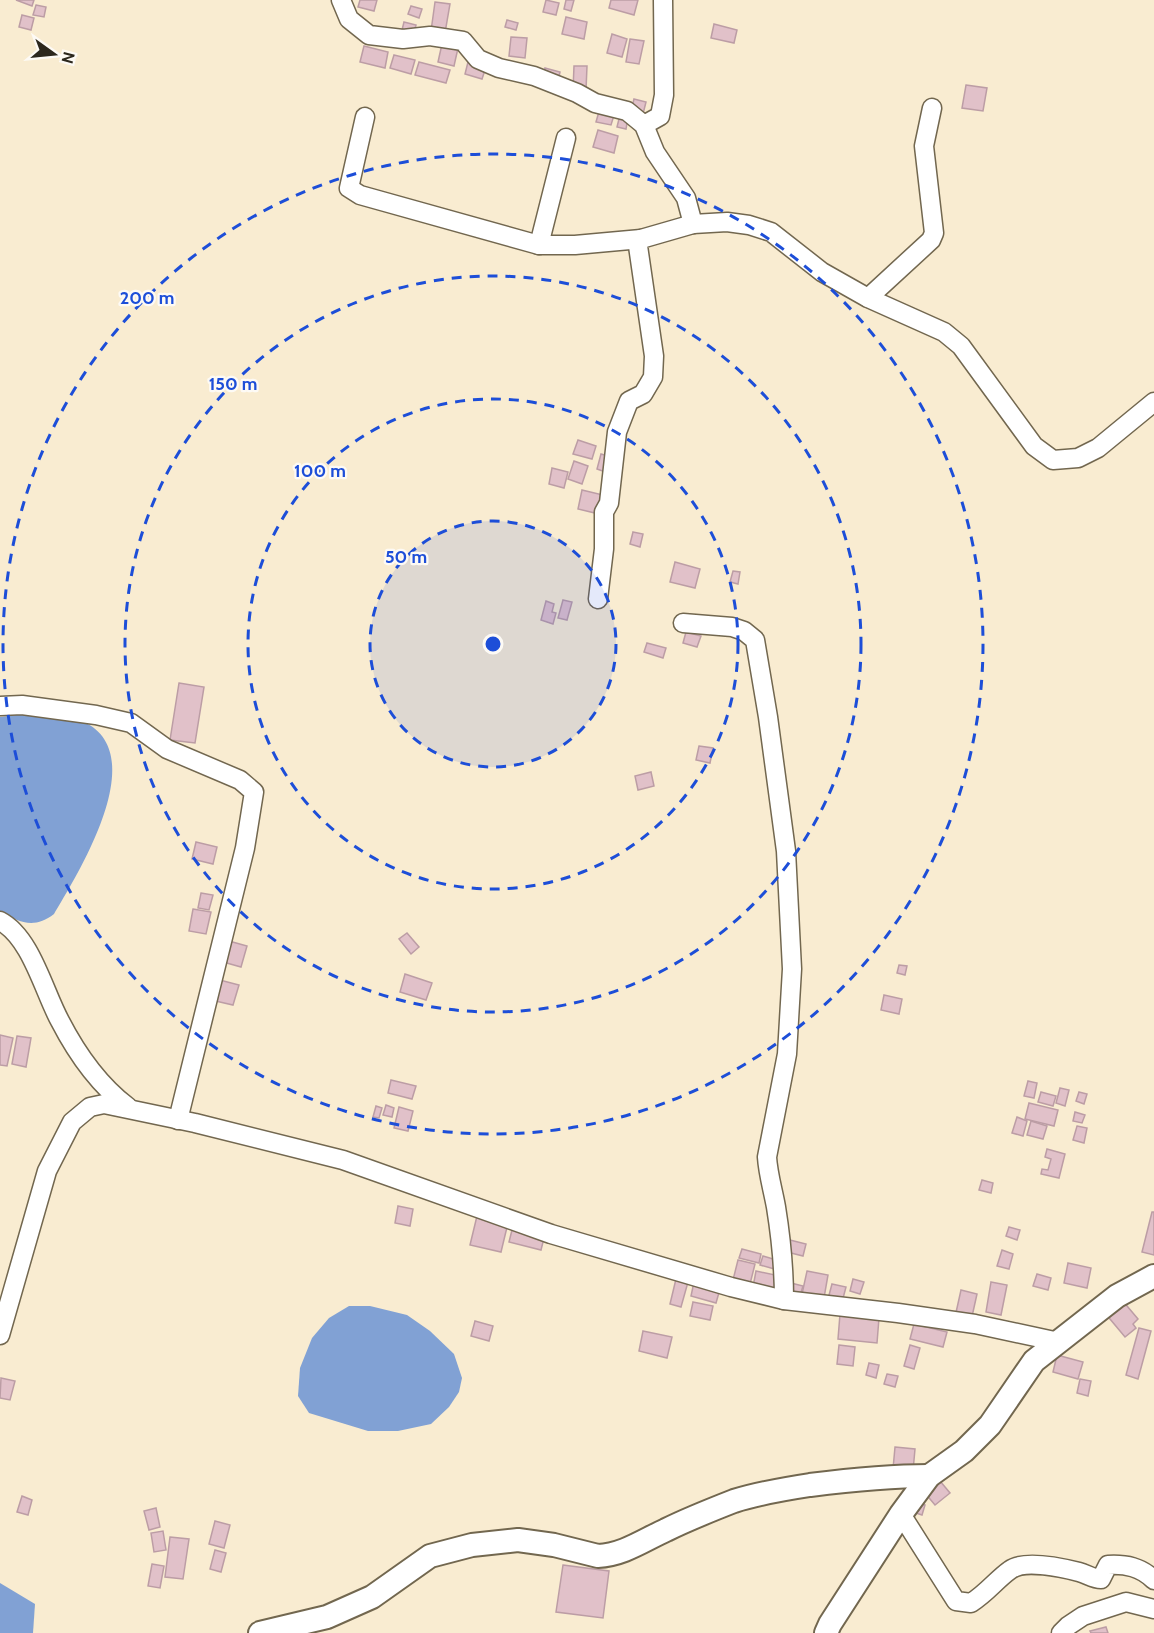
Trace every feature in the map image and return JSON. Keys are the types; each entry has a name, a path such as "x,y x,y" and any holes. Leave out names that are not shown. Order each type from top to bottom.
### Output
{"street":[{"path":"341,0 349,19 369,34 403,39 430,36 463,41 478,59 499,68 534,76 577,93 595,103 627,111 644,125 655,152 686,198 693,224"},
{"path":"644,125 660,116 664,95 663,0"},
{"path":"868,298 931,240 934,233 924,146 932,108"},
{"path":"365,117 349,188 360,195 539,245 641,239 693,224 727,222 749,225 771,232 822,272 868,298 944,332 961,346 1034,446 1053,460 1077,458 1098,448 1154,402"},
{"path":"539,245 566,138"},
{"path":"598,599 604,549 604,512 609,503 617,432 629,401 643,394 653,377 654,356 651,327 638,246 641,239"},
{"path":"683,623 732,627 744,631 755,640 768,717 786,851 792,969 786,1054 767,1157 767,1169 780,1233 784,1300"},
{"path":"0,706 22,705 96,715 131,723 167,749 240,780 254,792 245,849 178,1120"},
{"path":"0,921 10,926 34,962 60,1021 89,1068 111,1094 134,1112"},
{"path":"0,1335 47,1172 72,1122 90,1107 104,1104 343,1160 551,1234 697,1278 784,1300 975,1324 1059,1342"},
{"path":"826,1633 901,1514 929,1476 964,1451 990,1425 1034,1361 1117,1296 1154,1276"},
{"path":"260,1633 327,1617 372,1597 430,1556 472,1545 518,1540 605,1556 620,1552 669,1528 734,1502 768,1491 855,1479 929,1476"},
{"path":"901,1514 956,1601 971,1603 987,1593 1012,1568 1034,1564 1080,1572 1094,1579 1101,1579 1108,1565 1122,1564 1136,1568 1154,1580"},
{"path":"1061,1633 1083,1616 1125,1602 1154,1609"}],"water":[{"path":"25,714 84,722 103,738 112,760 111,786 104,814 79,871 54,914 34,923 14,919 0,911 0,717"},
{"path":"349,1306 370,1306 407,1315 430,1331 454,1354 462,1378 459,1392 449,1407 431,1424 398,1431 368,1431 309,1413 298,1396 300,1368 312,1338 329,1318"},
{"path":"0,1583 35,1604 33,1633 0,1633"}],"building":[{"path":"16,0 34,0 32,6"},
{"path":"360,0 377,0 374,11 358,7"},
{"path":"546,0 559,3 556,15 543,12"},
{"path":"566,0 574,0 571,11 564,9"},
{"path":"611,0 638,0 634,15 609,8"},
{"path":"435,2 450,4 445,33 431,31"},
{"path":"36,5 46,7 44,17 33,15"},
{"path":"411,6 422,9 419,18 408,14"},
{"path":"22,15 34,18 31,30 19,27"},
{"path":"566,17 587,22 584,39 562,34"},
{"path":"507,20 518,23 516,30 505,27"},
{"path":"404,22 416,25 414,33 402,30"},
{"path":"714,24 737,30 734,43 711,38"},
{"path":"612,34 627,39 622,57 607,53"},
{"path":"511,37 527,38 525,58 509,56"},
{"path":"630,39 644,41 639,64 626,62"},
{"path":"442,44 458,48 454,66 438,62"},
{"path":"364,46 388,52 385,68 360,62"},
{"path":"394,55 415,60 411,74 390,68"},
{"path":"419,62 450,70 446,83 415,75"},
{"path":"468,62 486,67 482,79 465,74"},
{"path":"574,66 587,66 586,90 573,90"},
{"path":"545,68 560,72 558,81 543,78"},
{"path":"966,85 987,88 983,111 962,108"},
{"path":"634,99 646,102 643,114 631,111"},
{"path":"600,108 615,112 611,125 596,122"},
{"path":"620,115 628,117 626,129 617,127"},
{"path":"598,130 618,136 614,153 593,147"},
{"path":"578,440 596,446 592,459 573,454"},
{"path":"601,454 612,457 608,473 597,469"},
{"path":"574,461 588,466 582,484 568,479"},
{"path":"552,468 568,472 564,488 549,484"},
{"path":"582,490 603,495 599,514 578,509"},
{"path":"633,532 643,534 640,547 630,544"},
{"path":"675,562 700,569 695,588 670,582"},
{"path":"733,571 740,572 738,584 730,582"},
{"path":"563,600 572,602 567,620 558,618"},
{"path":"546,601 554,604 552,612 556,613 553,624 541,620"},
{"path":"686,632 701,636 697,647 683,643"},
{"path":"647,643 666,648 663,658 644,652"},
{"path":"179,683 204,687 195,743 170,740"},
{"path":"699,746 713,748 710,763 696,760"},
{"path":"651,772 654,786 638,790 635,776"},
{"path":"196,842 217,847 213,864 192,859"},
{"path":"201,893 213,895 209,910 198,908"},
{"path":"193,909 211,912 206,934 189,931"},
{"path":"407,933 419,947 411,954 399,939"},
{"path":"229,941 247,946 241,967 223,962"},
{"path":"899,965 907,966 905,975 897,973"},
{"path":"405,974 432,983 426,1000 400,992"},
{"path":"216,979 239,985 233,1005 211,1000"},
{"path":"884,995 902,999 899,1014 881,1010"},
{"path":"0,1035 13,1038 7,1066 0,1065"},
{"path":"17,1036 31,1038 26,1067 12,1064"},
{"path":"391,1080 416,1086 412,1099 388,1093"},
{"path":"1028,1081 1037,1083 1034,1098 1024,1096"},
{"path":"1060,1088 1069,1090 1065,1106 1056,1103"},
{"path":"1041,1092 1056,1096 1053,1106 1038,1102"},
{"path":"1079,1092 1087,1094 1084,1104 1076,1101"},
{"path":"1029,1103 1058,1110 1054,1126 1025,1119"},
{"path":"386,1105 394,1108 392,1117 383,1115"},
{"path":"376,1106 382,1108 379,1118 373,1117"},
{"path":"399,1107 413,1111 408,1131 394,1128"},
{"path":"1075,1112 1085,1115 1082,1123 1073,1121"},
{"path":"1017,1117 1027,1121 1023,1136 1012,1133"},
{"path":"1031,1121 1047,1126 1043,1139 1027,1135"},
{"path":"1077,1126 1087,1128 1084,1143 1073,1140"},
{"path":"1047,1149 1065,1154 1059,1178 1041,1174 1042,1169 1048,1170 1051,1159 1045,1157"},
{"path":"982,1180 993,1183 991,1193 979,1190"},
{"path":"398,1206 413,1209 410,1226 395,1223"},
{"path":"1152,1212 1154,1212 1154,1255 1142,1252"},
{"path":"477,1216 508,1223 501,1252 470,1245"},
{"path":"1009,1227 1020,1230 1017,1240 1006,1236"},
{"path":"512,1230 544,1238 541,1250 509,1242"},
{"path":"786,1239 806,1244 803,1256 783,1251"},
{"path":"742,1249 761,1254 759,1263 739,1258"},
{"path":"1002,1250 1013,1254 1009,1269 997,1266"},
{"path":"763,1256 780,1261 778,1270 760,1265"},
{"path":"738,1260 755,1264 749,1288 732,1284"},
{"path":"1068,1263 1091,1268 1087,1288 1064,1283"},
{"path":"756,1271 780,1276 776,1292 753,1287"},
{"path":"807,1271 828,1275 824,1298 802,1294"},
{"path":"1037,1274 1051,1278 1048,1290 1033,1286"},
{"path":"676,1279 688,1282 681,1307 670,1304"},
{"path":"853,1279 864,1282 860,1294 850,1291"},
{"path":"694,1282 720,1289 716,1303 691,1296"},
{"path":"787,1282 803,1286 800,1296 785,1292"},
{"path":"991,1282 1007,1285 1001,1315 986,1312"},
{"path":"832,1284 846,1287 842,1302 828,1299"},
{"path":"961,1290 977,1294 971,1321 955,1317"},
{"path":"1122,1300 1138,1319 1133,1324 1136,1328 1125,1337 1105,1313"},
{"path":"693,1302 713,1306 710,1320 690,1316"},
{"path":"840,1314 879,1318 877,1343 838,1339"},
{"path":"475,1321 493,1326 489,1341 471,1336"},
{"path":"914,1324 947,1332 943,1347 910,1339"},
{"path":"1139,1328 1151,1331 1138,1379 1126,1375"},
{"path":"643,1331 672,1337 667,1358 639,1351"},
{"path":"839,1345 855,1347 853,1366 837,1364"},
{"path":"910,1345 920,1348 914,1369 904,1366"},
{"path":"1057,1355 1083,1362 1078,1379 1053,1372"},
{"path":"869,1363 879,1365 876,1378 866,1375"},
{"path":"887,1374 898,1376 895,1387 884,1384"},
{"path":"1,1378 15,1381 10,1400 0,1398"},
{"path":"1080,1379 1091,1381 1088,1396 1077,1393"},
{"path":"895,1447 915,1449 913,1471 893,1469"},
{"path":"940,1481 950,1493 935,1505 925,1493"},
{"path":"22,1496 32,1500 28,1515 17,1512"},
{"path":"917,1502 925,1505 922,1515 913,1512"},
{"path":"156,1508 160,1527 149,1530 144,1511"},
{"path":"215,1521 230,1525 224,1548 209,1544"},
{"path":"163,1531 166,1550 154,1552 151,1533"},
{"path":"170,1537 189,1539 183,1579 165,1577"},
{"path":"215,1550 226,1553 221,1572 210,1569"},
{"path":"152,1564 164,1566 160,1588 148,1586"},
{"path":"563,1565 609,1571 603,1618 556,1612"},
{"path":"1106,1627 1108,1633 1091,1633 1090,1631"}]}
